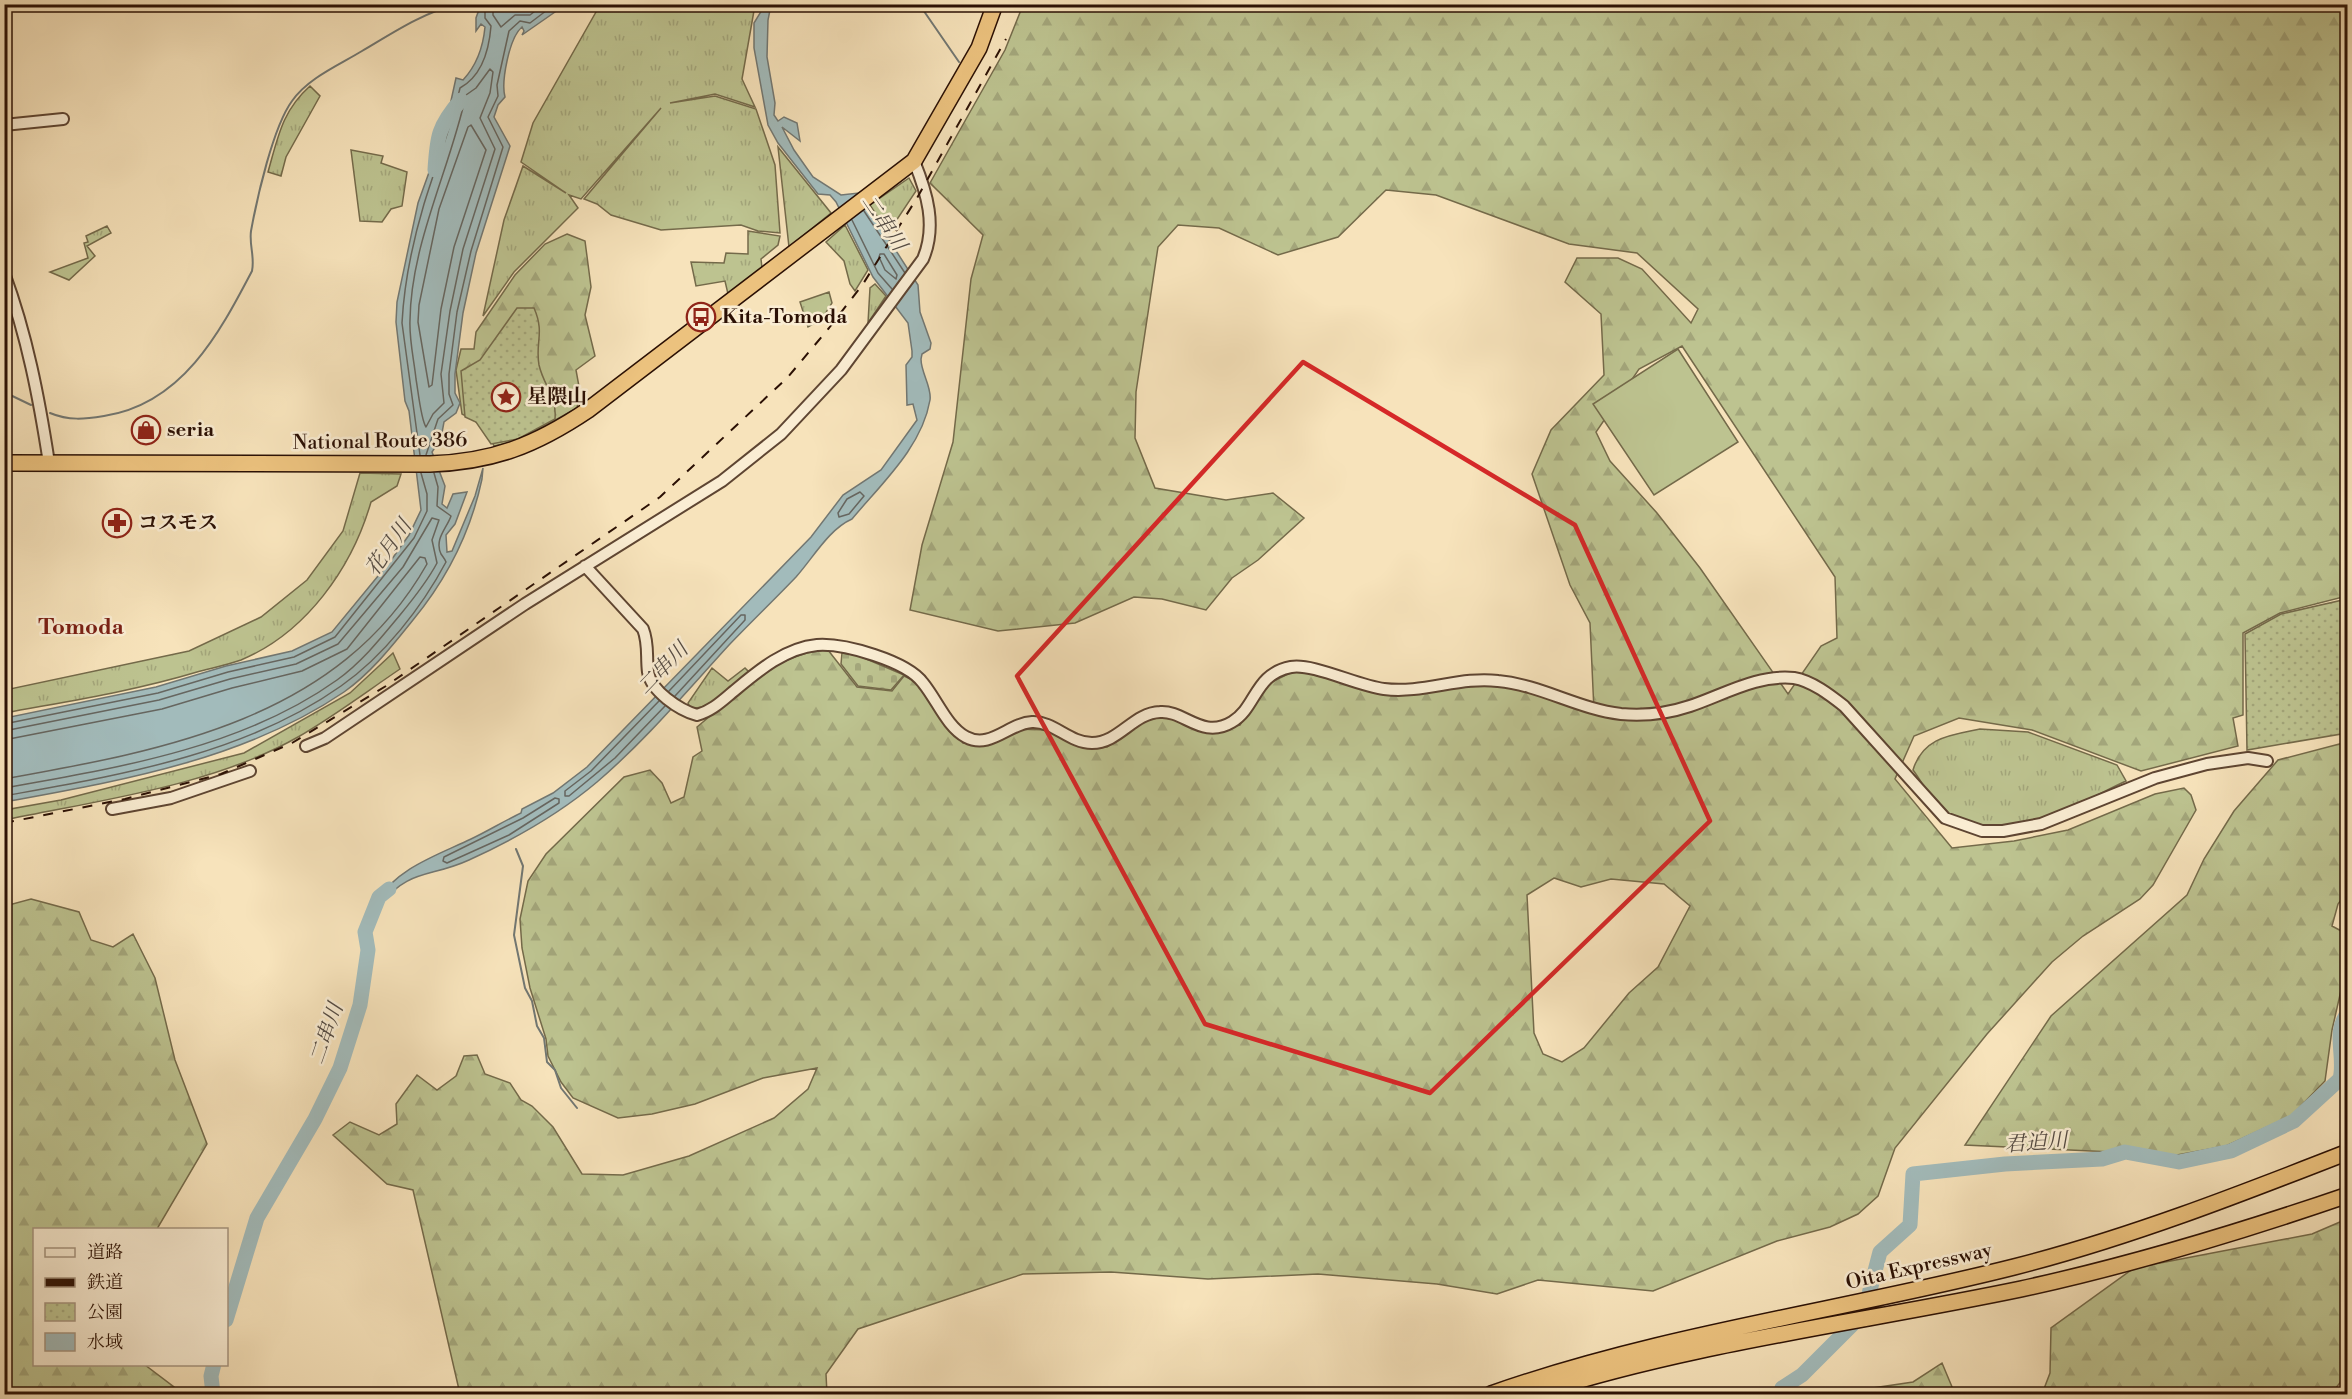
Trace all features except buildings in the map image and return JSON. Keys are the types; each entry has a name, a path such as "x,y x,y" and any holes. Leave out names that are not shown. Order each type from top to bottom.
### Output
{"highway":[{"name":"National Route 386","path":"4,464 377,465 473,461 507,453 556,432 914,161 979,48 995,4"},
{"name":"Oita Expressway","path":"1491,1395 2015,1267 2131,1233 2348,1152"},
{"name":"Oita Expressway","path":"1534,1395 1612,1364 2020,1289 2164,1253 2348,1195"}],"street":[{"path":"4,124 63,119"},
{"path":"306,746 325,738 585,566 722,481 781,434 822,393 883,316 923,259 932,225 914,161"},
{"path":"4,273 30,354 49,463"},
{"path":"585,566 643,629 647,640 649,676 656,688 680,707 697,714 704,713 770,663 814,645 840,647 897,664 921,679 952,724 963,736 975,741 988,740 1033,722 1047,724 1073,740 1090,743 1105,741 1148,713 1164,711 1191,724 1221,726 1234,721 1260,684 1271,675 1295,666 1384,689 1440,687 1492,680 1521,683 1589,706 1621,714 1660,713 1688,707 1760,680 1796,678 1826,692 1844,706 1945,818 1982,831 2003,831 2041,824 2155,778 2207,764 2248,758 2268,761"},
{"path":"112,809 171,798 250,771"}],"highlighted area":[{"path":"1303,362 1575,525 1710,821 1430,1093 1205,1024 1017,676"}],"green space":[{"path":"600,5 755,5 742,79 755,107 715,94 670,103 715,96 756,109 775,165 780,233 758,231 741,225 661,230 611,215 597,204 584,199 661,108 581,199 569,195 578,208 514,272 483,316 504,220 523,166 566,193 521,162 533,123"},
{"path":"1023,5 2347,5 2347,596 2280,613 2243,633 2243,715 2233,718 2238,746 2141,771 2032,730 1959,718 1914,736 1895,779 1952,848 2014,841 2068,830 2155,794 2184,788 2191,795 2196,810 2153,885 2140,899 2083,936 2052,962 1987,1034 1895,1148 1878,1196 1858,1214 1830,1227 1777,1241 1653,1291 1538,1280 1497,1294 1437,1284 1318,1274 1208,1279 1111,1272 1023,1274 858,1329 826,1374 827,1394 460,1394 413,1190 387,1184 333,1135 350,1122 379,1135 397,1124 396,1104 417,1075 437,1090 456,1076 464,1056 477,1055 485,1074 510,1083 521,1100 532,1106 553,1127 582,1174 623,1175 689,1156 774,1118 808,1089 817,1068 763,1078 695,1104 652,1114 618,1118 573,1098 561,1082 548,1056 546,1039 530,988 522,948 520,919 528,881 546,854 624,777 650,770 662,783 671,803 684,797 693,757 702,751 697,727 742,689 774,667 791,658 828,650 857,687 892,691 904,676 919,683 963,743 986,745 1022,729 1046,730 1085,747 1107,747 1148,719 1170,717 1232,727 1240,725 1264,686 1292,672 1307,673 1383,693 1493,685 1536,693 1594,711 1590,623 1570,585 1532,474 1551,430 1604,375 1601,314 1565,282 1577,258 1618,258 1642,269 1691,323 1698,309 1637,253 1569,244 1436,195 1386,190 1338,237 1278,255 1219,228 1178,225 1158,247 1136,392 1135,438 1155,488 1226,500 1273,493 1304,518 1258,560 1232,578 1206,610 1162,599 1134,597 1075,623 998,631 910,610 922,545 953,442 971,279 983,235 930,183 1005,50","holes":["1682,346 1835,577 1837,638 1821,646 1788,694 1700,568 1657,513 1610,461 1596,432 1639,369","1554,878 1581,887 1611,879 1664,884 1690,906 1658,967 1629,993 1584,1048 1562,1062 1543,1054 1534,1033 1527,895"]},
{"path":"310,86 320,96 286,157 281,176 268,172 282,125 293,105"},
{"path":"778,147 831,213 789,247"},
{"path":"351,150 383,156 381,163 407,172 402,206 391,209 382,222 360,221"},
{"path":"909,178 916,191 888,233 870,205"},
{"path":"845,225 868,270 855,291 850,284 844,261 826,242"},
{"path":"107,226 111,233 87,246 95,256 69,280 50,272 88,258 84,243 88,242 86,236"},
{"path":"748,231 780,236 778,245 761,259 762,268 728,294 725,281 696,286 691,262 724,263 726,253 748,254"},
{"path":"567,234 585,241 591,287 585,315 595,356 576,370 580,392 577,408 518,441 494,446 482,426 462,414 456,370 461,349 474,349 476,332 515,275 545,244"},
{"path":"875,284 886,296 868,323 870,288"},
{"path":"829,292 832,303 822,319 808,327 800,302"},
{"path":"517,308 534,308 539,324 539,365 552,397 555,419 518,439 491,444 476,422 465,417 461,371 480,360"},
{"path":"1678,349 1738,442 1654,495 1593,404"},
{"path":"360,473 401,474 397,486 371,502 352,551 323,596 306,616 264,648 236,662 149,685 5,713 5,690 189,651 261,617 307,580 343,531"},
{"path":"2347,599 2347,733 2247,750 2245,634 2281,614"},
{"path":"393,653 400,669 337,713 265,754 193,780 5,820 5,810 61,800 244,753 350,693"},
{"path":"842,653 857,655 904,675 891,690 858,686 841,664"},
{"path":"712,668 728,681 745,668 751,674 714,701 698,708 690,708 688,703"},
{"path":"1980,729 2028,732 2117,765 2126,781 2084,802 2036,821 2012,827 1989,828 1966,823 1940,807 1913,770 1924,751 1939,739"},
{"path":"2347,742 2347,892 2338,904 2332,926 2347,934 2347,964 2332,1030 2325,1081 2291,1116 2226,1146 2177,1155 1965,1145 2051,1016 2187,895 2204,859 2234,811 2278,760"},
{"path":"31,899 79,912 91,940 113,947 133,934 155,978 175,1060 207,1144 158,1228 33,1228 33,1366 146,1366 174,1387 175,1394 5,1394 5,906"},
{"path":"2347,1219 2347,1374 2331,1394 2042,1394 2050,1373 2051,1328 2134,1268 2312,1234"},
{"path":"1942,1363 1955,1394 1872,1394 1873,1388 1913,1382"}],"water":[{"path":"481,4 565,5 522,35 524,31 522,27 517,33 507,60 504,81 505,97 498,105 494,117 510,146 476,253 463,313 455,374 455,393 460,403 456,413 444,422 441,438 432,452 445,486 442,504 447,508 453,494 467,492 455,524 446,535 447,552 452,551 475,496 483,468 471,517 446,572 425,605 372,668 354,685 305,715 265,735 180,765 92,786 5,802 5,718 156,687 226,666 292,651 332,632 409,535 421,510 409,411 405,401 396,322 397,302 418,203 445,128 456,78 463,80 472,68 483,42 485,27 481,24 476,31 476,18"},
{"path":"765,5 771,5 768,20 767,57 775,103 774,115 778,121 784,117 797,123 800,141 782,127 794,150 813,177 841,195 859,193 918,285 920,312 931,343 930,349 922,354 921,359 930,395 926,417 910,449 852,519 829,537 796,577 615,766 567,805 519,835 455,866 410,879 400,885 379,906 375,903 384,891 406,872 431,857 521,813 522,809 553,793 587,767 811,537 843,495 881,470 917,420 913,404 907,405 906,365 912,357 908,323 873,277 836,202 830,195 818,194 778,143 768,125 754,48 754,23"}],"waterway":[{"path":"919,4 959,62"},
{"path":"50,413 77,419 104,416 131,409 155,397 195,363 226,319 252,271 251,231 257,200 278,128 292,101 306,85 395,31 455,5"},
{"name":"花月川","path":"435,170 440,132 461,100"},
{"path":"4,392 31,405"},
{"path":"516,849 523,866 514,935 525,988 532,1001 537,1026 544,1038 547,1062 555,1070 561,1088 577,1108"},
{"name":"二串川","path":"228,1313 257,1218 315,1119 340,1068 360,1005 368,950 365,932 379,897 389,889"},
{"name":"君迫川","path":"1782,1394 1782,1388 1802,1375 1864,1313 1880,1252 1910,1225 1913,1174 2005,1164 2102,1159 2125,1152 2179,1162 2231,1151 2294,1121 2340,1079 2342,1062 2340,1036 2343,1020 2348,1013"},
{"name":"二串川","path":"213,1394 211,1376 214,1366"}],"railway":[{"path":"4,823 125,799 221,774 292,743 386,686 660,497 788,377 863,284 917,198 1006,39"}],"place":[{"name":"Kita-Tomoda","path":"701,317"},
{"name":"星隈山","path":"506,397"},
{"name":"seria","path":"146,430"},
{"name":"コスモス","path":"117,523"}],"district":[{"name":"Tomoda","path":"81,627"}]}
